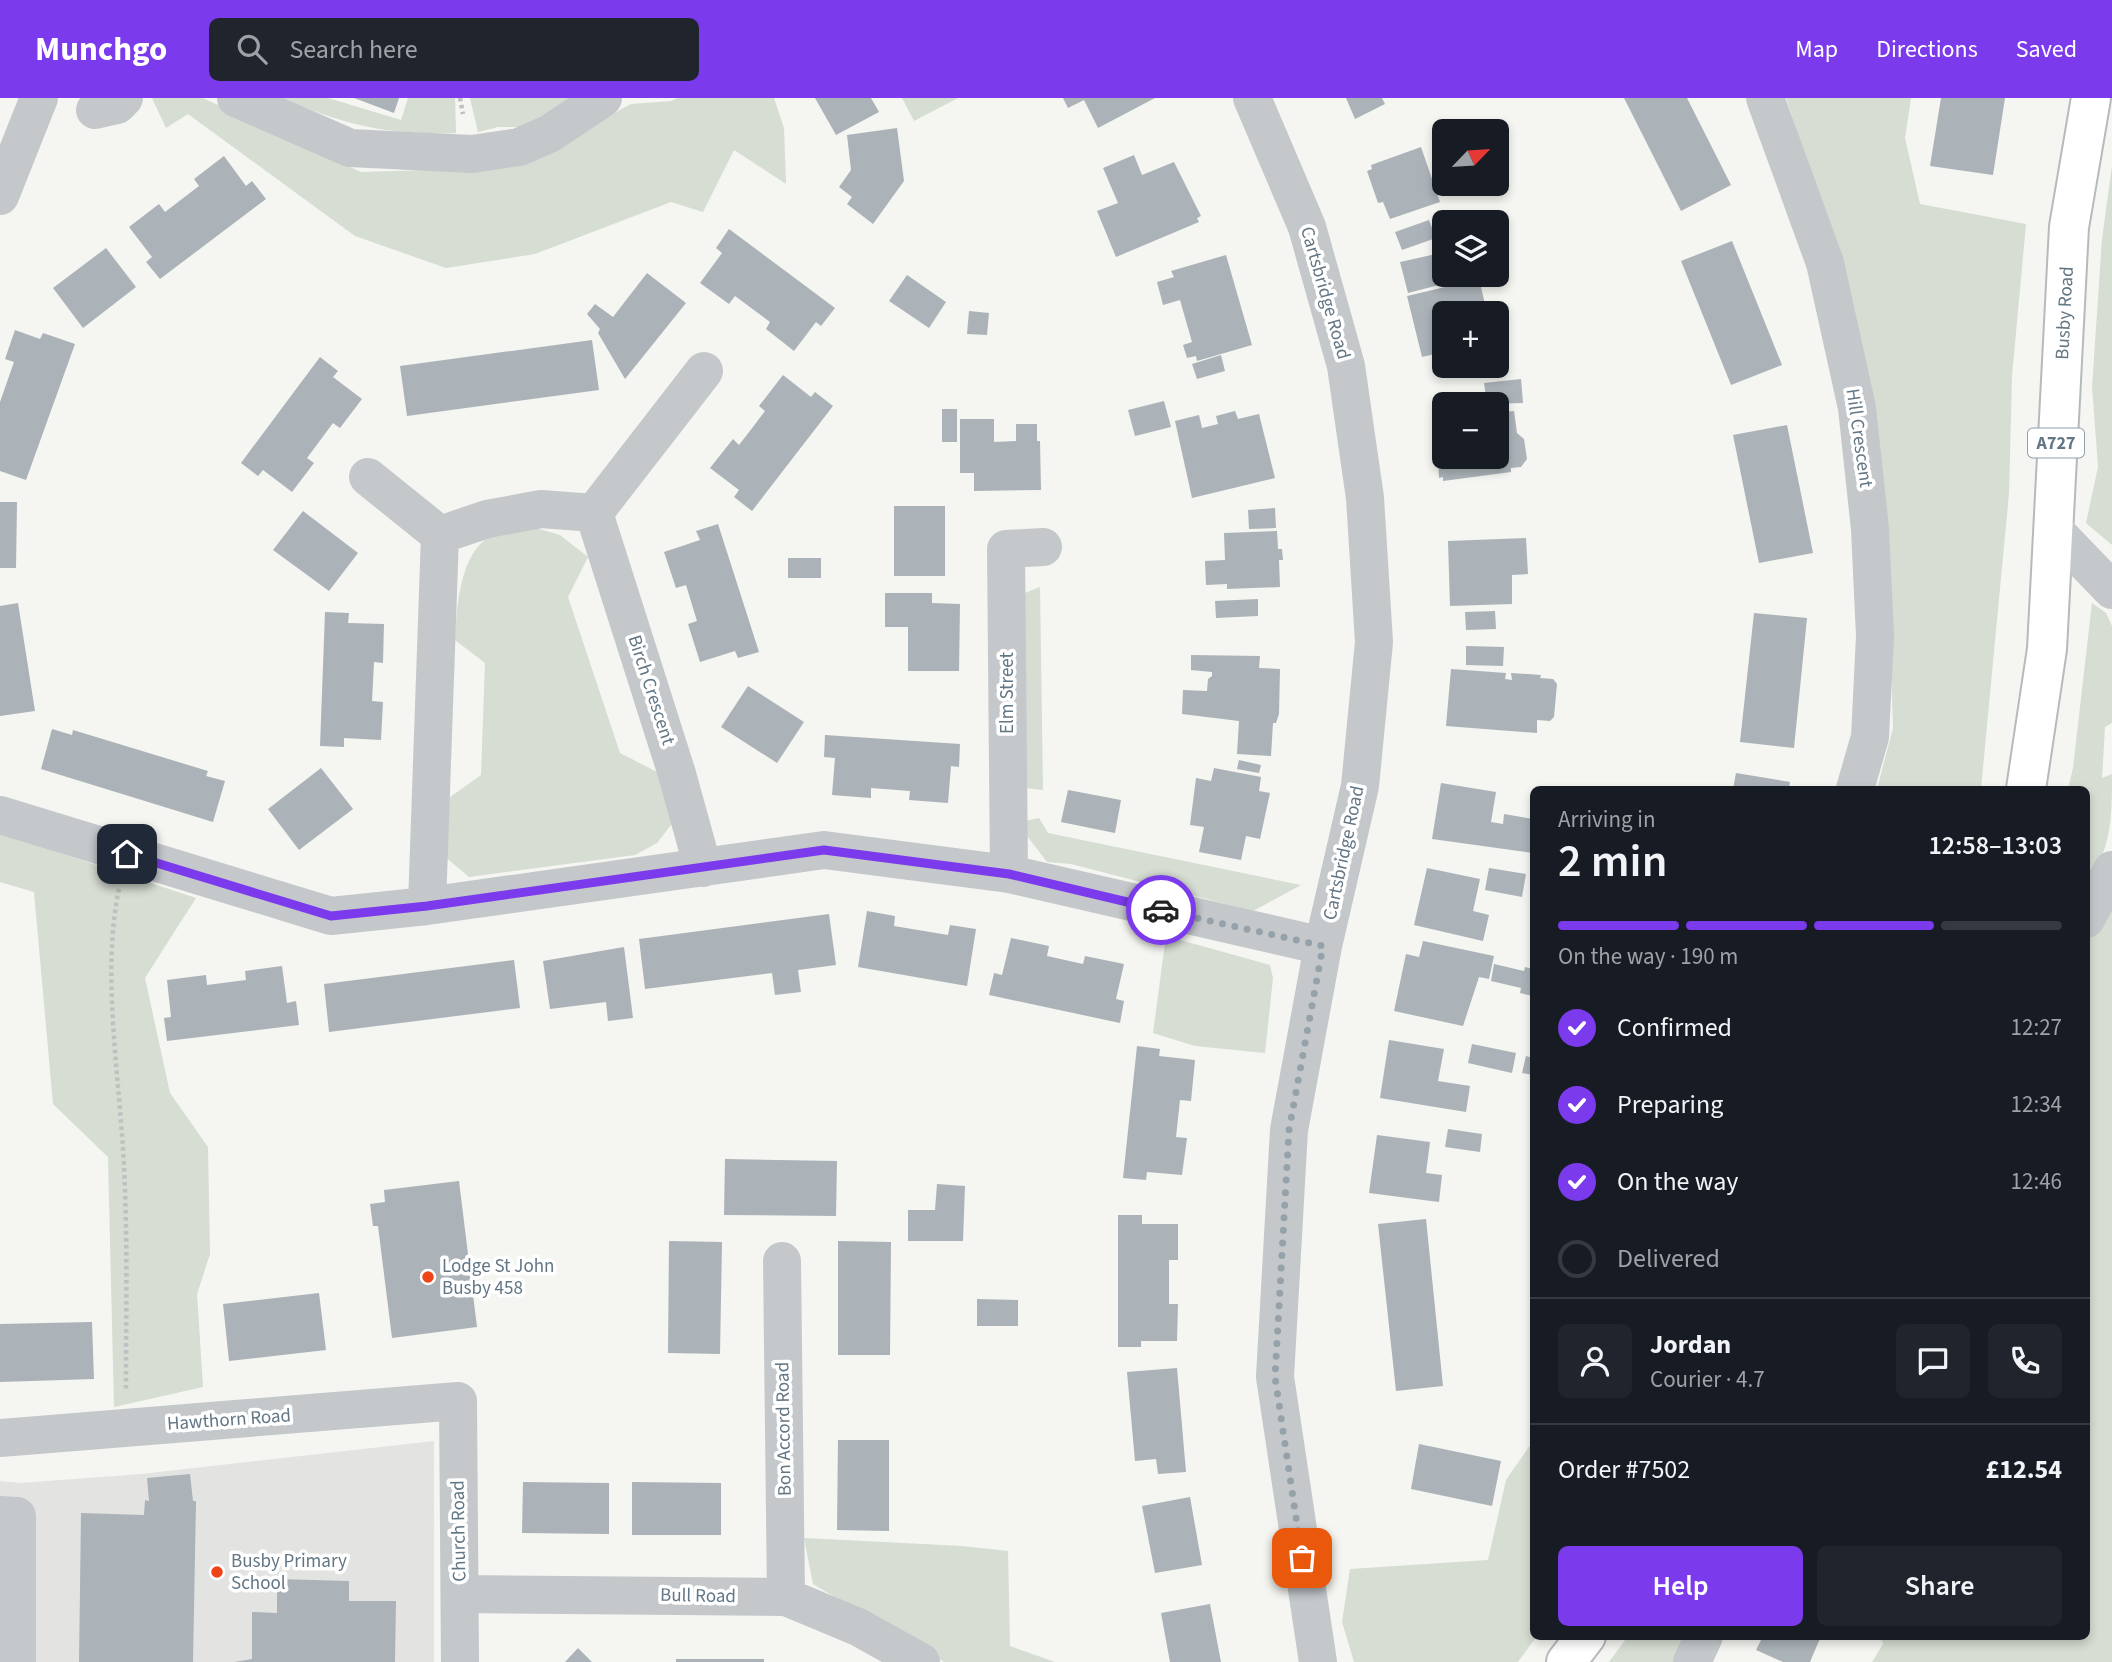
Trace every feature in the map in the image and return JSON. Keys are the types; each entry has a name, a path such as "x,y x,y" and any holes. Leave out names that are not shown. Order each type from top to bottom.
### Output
{"main road":[{"name":"Busby Road","path":"2026,786 2047,649 2069,227 2091,98"},
{"path":"1566,1662 1583,1640"}],"street":[{"path":"0,196 39,98"},
{"path":"236,98 350,148 472,153 519,147 540,139 603,98"},
{"name":"Cartsbridge Road","path":"1252,98 1307,227 1346,366 1365,498 1374,642 1360,786 1323,946 1289,1130 1275,1377 1318,1662"},
{"name":"Hill Crescent","path":"1765,98 1825,263 1857,408 1870,529 1875,636 1870,737 1856,786"},
{"path":"440,535 487,519 541,509 594,513 704,371"},
{"path":"368,477 440,535"},
{"name":"Birch Crescent","path":"594,513 673,761 703,868"},
{"path":"2054,530 2112,590"},
{"path":"427,906 440,535"},
{"name":"Elm Street","path":"1009,874 1006,549 1043,547"},
{"path":"0,816 331,916 427,906 824,850 1009,874 1323,946"},
{"path":"2090,911 2112,870"},
{"name":"Bon Accord Road","path":"782,1261 786,1597"},
{"name":"Hawthorn Road","path":"0,1438 458,1401"},
{"name":"Church Road","path":"458,1401 460,1662"},
{"path":"0,1515 17,1516 16,1662"},
{"name":"Bull Road","path":"460,1594 786,1597 858,1627 921,1662"},
{"path":"1692,1662 1702,1640"}],"path":[{"path":"126,1427 126,1197 112,968 112,920 127,854"}],"shaded area":[{"path":"152,98 203,98 361,172 428,170 564,140 631,104 678,98 774,98 784,128 786,184 734,150 703,212 671,202 535,254 446,268 355,236 188,114 166,128"},
{"path":"280,98 328,98 401,120 408,98 455,98 456,133 386,130 326,115"},
{"path":"470,98 570,98 533,127 498,127 478,132"},
{"path":"902,98 958,98 914,121"},
{"path":"1786,98 1911,98 1905,138 1920,204 2026,224 2012,376 2009,493 1981,786 1878,786 1893,728 1889,608 1851,296"},
{"path":"2112,166 2112,545 2086,523 2098,467 2092,387 2102,239"},
{"path":"536,528 560,535 588,557 568,597 620,753 661,774 674,821 657,843 635,855 469,877 444,856 446,800 481,775 485,663 455,640 459,597 466,567 481,543 497,533"},
{"path":"1040,587 1043,790 1025,788 1025,593"},
{"path":"2092,603 2106,613 2112,626 2112,723 2105,727 2102,778 2112,774 2112,791 2108,834 2101,860 2090,881 2090,786 2069,786"},
{"path":"1039,818 1048,833 1301,885 1253,911 1071,864 1047,862 1024,832 1025,821"},
{"path":"0,833 196,898 145,978 170,1093 208,1147 210,1254 197,1294 203,1387 114,1407 108,1157 53,1104 34,892 0,882"},
{"path":"2112,899 2112,1662 1872,1662 1883,1644 1882,1640 2090,1640 2090,934"},
{"path":"1166,936 1270,965 1273,978 1265,1053 1195,1046 1153,1033"},
{"name":"Busby Primary School","path":"434,1441 434,1662 0,1662 0,1481 21,1483 141,1474"},
{"path":"1530,1445 1530,1640 1534,1640 1518,1662 1354,1662 1342,1622 1350,1569 1488,1560 1506,1480"},
{"path":"804,1538 1008,1551 1010,1646 1055,1662 944,1662 813,1584"},
{"path":"1625,1640 1688,1640 1675,1662 1609,1662"}],"building":[{"path":"354,98 399,98 394,113"},
{"path":"815,98 871,98 879,112 836,135"},
{"path":"1063,98 1155,98 1098,128 1084,100 1068,108"},
{"path":"1346,98 1382,98 1385,104 1355,119"},
{"path":"1624,98 1687,98 1731,185 1681,211"},
{"path":"1941,98 2005,98 1993,175 1930,166"},
{"path":"897,128 904,181 873,224 847,204 852,197 839,187 851,170 847,135"},
{"path":"1421,147 1432,179 1432,196 1438,196 1440,202 1390,219 1383,202 1378,203 1367,171 1372,169 1371,165"},
{"path":"1134,155 1142,175 1174,162 1201,216 1197,218 1199,222 1116,257 1097,211 1118,203 1103,168"},
{"path":"224,156 246,186 252,181 266,199 160,279 146,262 152,257 129,227 159,204 165,212 199,186 194,179"},
{"path":"1429,220 1432,239 1402,250 1395,232"},
{"path":"729,229 835,308 821,326 816,322 794,351 766,329 770,322 735,296 729,304 700,283 722,253 716,248"},
{"path":"1732,241 1782,365 1731,385 1681,261"},
{"path":"106,248 136,287 83,328 53,288"},
{"path":"1226,255 1252,345 1197,361 1196,356 1187,358 1183,345 1192,342 1180,300 1163,305 1157,282 1174,277 1171,271"},
{"path":"1432,255 1432,287 1408,293 1400,262"},
{"path":"647,273 686,303 625,379 598,333 600,329 587,314 595,304 613,317"},
{"path":"907,275 946,302 929,328 889,301"},
{"path":"1445,287 1481,287 1484,301 1432,301 1432,355 1422,357 1407,296"},
{"path":"969,311 989,313 987,335 967,334"},
{"path":"15,330 40,339 43,333 75,344 26,480 0,471 0,402 14,362 5,359"},
{"path":"592,340 599,390 407,416 400,366"},
{"path":"1221,355 1225,371 1197,379 1192,364"},
{"path":"320,357 338,371 333,377 362,399 340,428 333,423 307,458 314,463 292,492 263,470 258,476 241,463"},
{"path":"783,375 811,397 815,392 833,406 752,511 734,497 739,490 710,468 733,439 739,445 765,411 759,406"},
{"path":"1521,379 1523,403 1509,403 1509,392 1485,392 1484,383"},
{"path":"1164,401 1171,427 1135,436 1128,410"},
{"path":"942,409 957,409 957,442 942,442"},
{"path":"1235,411 1238,419 1259,414 1275,478 1192,498 1175,421 1199,415 1202,428 1218,424 1216,416"},
{"path":"1514,411 1517,433 1524,439 1527,459 1521,467 1511,468 1511,472 1443,481 1443,477 1439,478 1439,469 1509,469 1509,412"},
{"path":"960,419 994,419 994,442 1016,441 1016,424 1037,424 1041,490 974,491 974,473 960,473"},
{"path":"1787,425 1813,553 1759,563 1733,435"},
{"path":"0,502 17,502 16,568 0,568"},
{"path":"894,506 945,506 945,576 894,576"},
{"path":"1275,508 1276,528 1249,529 1248,510"},
{"path":"303,511 358,553 329,591 273,550"},
{"path":"718,524 759,652 738,658 735,651 700,662 688,624 697,621 686,585 676,588 664,552 700,540 696,531"},
{"path":"1277,531 1278,549 1282,549 1283,560 1279,560 1280,587 1227,589 1227,584 1206,585 1205,561 1225,560 1224,533"},
{"path":"1526,538 1528,574 1512,575 1512,604 1450,606 1448,541"},
{"path":"788,558 821,558 821,578 788,578"},
{"path":"885,593 932,593 932,603 960,604 959,671 908,671 908,627 885,627"},
{"path":"1258,599 1258,616 1216,618 1215,601"},
{"path":"18,603 35,711 0,716 0,606"},
{"path":"1495,611 1496,629 1466,630 1465,612"},
{"path":"325,612 349,613 348,623 384,624 383,663 374,662 372,701 383,702 381,740 344,738 344,747 320,746"},
{"path":"1754,613 1807,618 1794,748 1740,742"},
{"path":"1466,646 1504,647 1503,666 1466,665"},
{"path":"1191,655 1260,656 1259,668 1280,669 1279,714 1276,723 1273,723 1271,756 1237,754 1239,721 1182,714 1183,690 1207,691 1208,679 1212,676 1212,672 1191,670"},
{"path":"1451,669 1506,673 1505,679 1512,680 1511,673 1541,675 1540,678 1553,679 1557,684 1554,717 1550,721 1537,720 1537,733 1446,726"},
{"path":"748,686 804,722 777,763 721,727"},
{"path":"52,729 72,735 73,730 208,771 206,776 225,781 213,822 41,769"},
{"path":"825,735 960,744 959,767 951,766 948,803 909,800 910,791 871,788 871,798 832,795 835,758 824,757"},
{"path":"1239,760 1261,765 1259,773 1237,769"},
{"path":"321,768 353,809 299,850 268,809"},
{"path":"1214,768 1261,777 1259,791 1270,793 1260,839 1246,836 1241,860 1199,852 1204,827 1190,825 1196,778 1211,781"},
{"path":"1736,773 1790,782 1789,786 1734,786"},
{"path":"1441,783 1496,792 1491,822 1503,824 1504,814 1530,818 1530,853 1432,839"},
{"path":"1068,790 1121,800 1115,833 1061,822"},
{"path":"1427,868 1480,879 1473,911 1489,915 1483,941 1414,925"},
{"path":"1489,868 1526,874 1522,897 1485,890"},
{"path":"867,911 895,916 894,926 948,935 950,925 976,929 967,986 858,967"},
{"path":"829,914 836,965 798,970 801,992 775,995 772,973 645,989 639,939"},
{"path":"1011,938 1049,946 1047,956 1083,964 1085,956 1124,964 1116,999 1124,1001 1120,1023 989,995 994,973 1002,975"},
{"path":"1423,941 1494,956 1489,979 1479,977 1463,1026 1394,1011 1406,954 1419,957"},
{"path":"624,947 633,1018 608,1021 606,1002 550,1009 543,961"},
{"path":"514,960 520,1008 329,1032 324,984"},
{"path":"1494,964 1524,971 1525,967 1530,968 1530,995 1520,993 1521,988 1491,981"},
{"path":"282,966 287,1003 296,1001 299,1025 167,1041 164,1018 171,1017 167,980 206,975 207,985 246,980 245,971"},
{"path":"1389,1040 1444,1049 1438,1081 1470,1086 1466,1112 1380,1098"},
{"path":"1472,1044 1516,1053 1512,1073 1468,1063"},
{"path":"1137,1046 1160,1049 1159,1056 1195,1060 1191,1101 1180,1100 1176,1137 1187,1138 1182,1175 1147,1172 1146,1180 1123,1178"},
{"path":"1526,1056 1530,1057 1530,1074 1522,1073"},
{"path":"1448,1129 1482,1134 1480,1152 1445,1147"},
{"path":"1377,1135 1430,1142 1426,1173 1442,1175 1439,1202 1369,1193"},
{"path":"725,1159 837,1161 836,1216 724,1215"},
{"name":"Lodge St John Busby 458","path":"459,1181 477,1327 392,1338 378,1226 373,1226 370,1204 385,1202 384,1190"},
{"path":"937,1184 965,1186 963,1241 908,1241 908,1210 935,1210"},
{"path":"1118,1215 1142,1215 1142,1224 1178,1224 1178,1260 1169,1260 1169,1304 1178,1304 1177,1341 1141,1341 1141,1347 1118,1347"},
{"path":"1426,1219 1443,1386 1396,1391 1378,1224"},
{"path":"669,1241 722,1242 720,1354 668,1353"},
{"path":"838,1241 891,1242 890,1355 838,1355"},
{"path":"319,1293 326,1350 229,1361 223,1304"},
{"path":"977,1299 1018,1300 1018,1326 977,1326"},
{"path":"92,1322 94,1379 0,1382 0,1324"},
{"path":"1177,1368 1186,1472 1158,1474 1156,1459 1135,1461 1127,1372"},
{"path":"838,1440 889,1440 889,1531 837,1530"},
{"path":"1419,1444 1501,1461 1492,1506 1411,1489"},
{"path":"190,1474 193,1501 196,1501 193,1662 79,1662 81,1513 144,1515 145,1500 149,1501 147,1478"},
{"path":"523,1482 609,1483 609,1534 522,1533"},
{"path":"632,1482 721,1483 721,1535 632,1535"},
{"path":"1190,1497 1202,1565 1155,1573 1142,1506"},
{"path":"277,1579 349,1581 349,1601 396,1601 395,1662 234,1662 252,1659 252,1612 277,1613"},
{"path":"1210,1604 1221,1662 1170,1662 1161,1613"},
{"path":"1761,1640 1819,1640 1810,1662 1783,1662 1756,1650"},
{"path":"578,1648 592,1662 565,1662"},
{"path":"676,1659 764,1659 764,1662 676,1662"}],"way so far":[{"path":"1161,910 1323,946 1289,1130 1275,1377 1302,1558"}],"place":[{"name":"Lodge St John Busby 458","path":"428,1277"},
{"name":"Busby Primary School","path":"217,1572"}],"route":[{"path":"127,854 331,916 427,906 824,850 1009,874 1161,910"}]}
